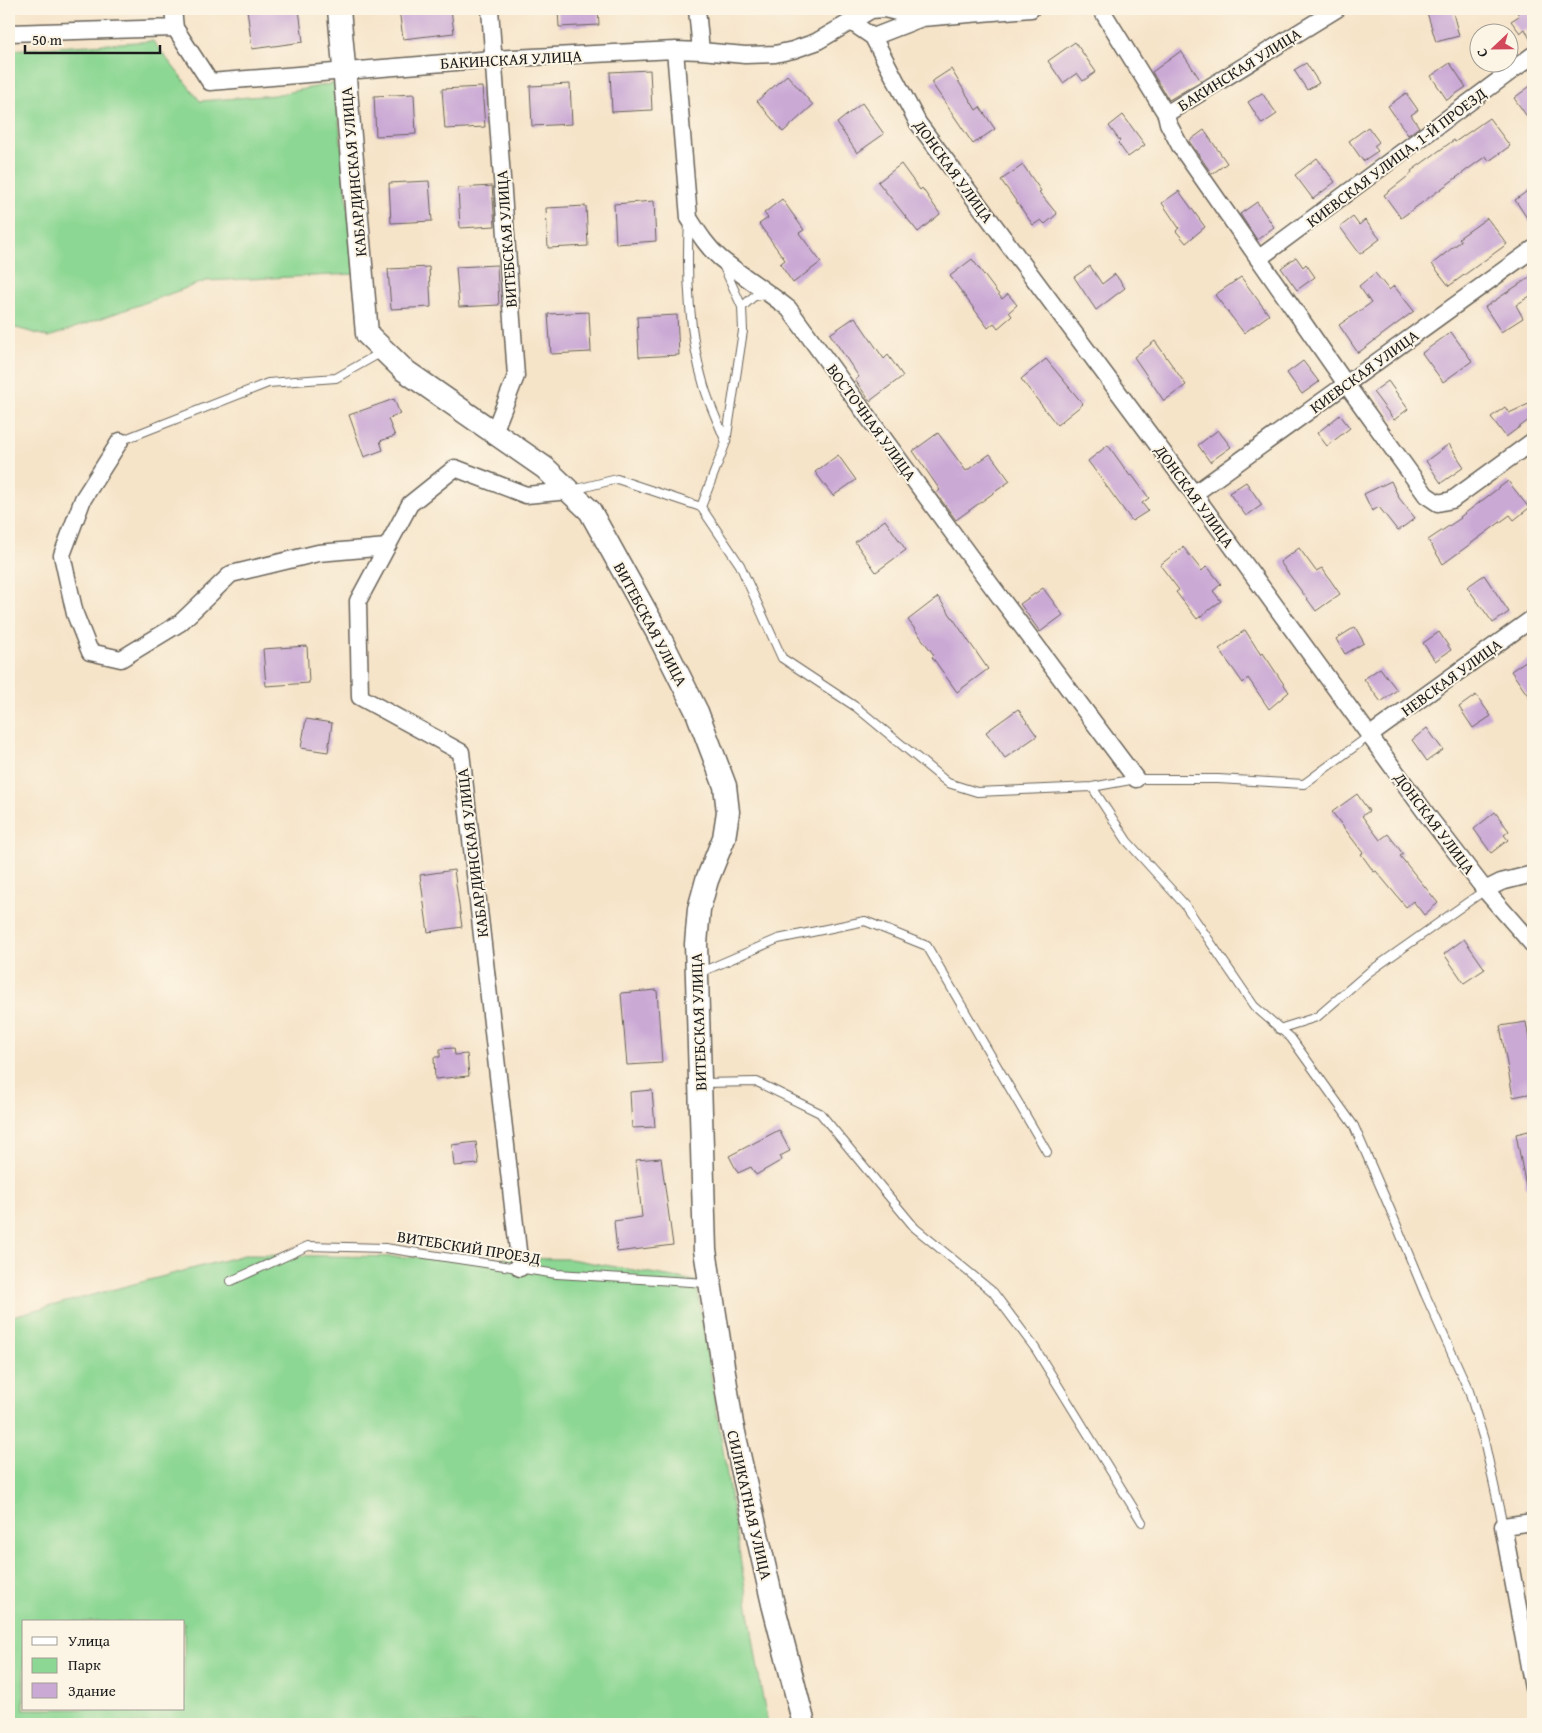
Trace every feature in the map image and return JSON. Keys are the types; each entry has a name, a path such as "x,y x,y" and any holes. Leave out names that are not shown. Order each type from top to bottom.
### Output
{"street":[{"path":"9,34 175,28 174,9"},
{"name":"КАБАРДИНСКАЯ УЛИЦА","path":"340,9 367,334 384,351"},
{"name":"ВИТЕБСКАЯ УЛИЦА","path":"490,9 516,376 494,432 545,468 590,511 657,632 697,712 725,786 728,812 724,838 707,880 699,909 696,944 704,1250 710,1283"},
{"path":"697,9 701,50"},
{"name":"БАКИНСКАЯ УЛИЦА","path":"175,28 210,82 493,59 675,50 701,50 745,55 774,54 794,50 816,42 871,9 884,9 922,18 1031,9"},
{"path":"1101,9 1166,114 1180,146 1426,495 1438,503 1452,500 1533,441"},
{"name":"БАКИНСКАЯ УЛИЦА","path":"1166,114 1337,9"},
{"path":"851,22 872,37 922,18"},
{"name":"ДОНСКАЯ УЛИЦА","path":"872,37 918,123 1194,494 1428,816 1485,890 1533,945"},
{"name":"ВОСТОЧНАЯ УЛИЦА","path":"675,50 689,218 702,238 719,257 789,309 1136,780"},
{"name":"КИЕВСКАЯ УЛИЦА, 1-Й ПРОЕЗД","path":"1258,259 1533,55"},
{"name":"КИЕВСКАЯ УЛИЦА","path":"1194,494 1533,249"},
{"path":"384,351 404,370 494,432"},
{"path":"120,441 83,499 62,555 75,614 90,652 121,659 180,623 231,574 318,553 386,547"},
{"name":"КАБАРДИНСКАЯ УЛИЦА","path":"520,1268 461,752 360,697 358,601 410,504 455,468 526,494 569,491"},
{"name":"НЕВСКАЯ УЛИЦА","path":"1369,736 1533,618"},
{"path":"1485,890 1501,882 1533,874"},
{"name":"СИЛИКАТНАЯ УЛИЦА","path":"710,1283 732,1424 773,1604 804,1724"},
{"path":"1533,1522 1503,1526 1533,1688"}],"lane":[{"path":"689,218 687,262 694,342 704,386 726,442"},
{"path":"701,507 726,442 743,331 742,307 719,257"},
{"path":"742,307 753,297 768,292"},
{"path":"120,441 268,383 336,378 384,351"},
{"path":"569,491 617,478 701,507 740,565 782,658 856,708 948,784 977,792 1092,786 1136,780 1218,779 1304,784 1369,736"},
{"path":"1092,786 1127,841 1186,905 1254,1006 1291,1038 1354,1126 1425,1294 1469,1391 1484,1440 1503,1526"},
{"path":"1279,1028 1317,1017 1369,972 1485,890"},
{"path":"697,974 778,939 865,921 927,946 1047,1152"},
{"path":"700,1083 757,1082 820,1113 915,1228 993,1292 1035,1348 1142,1522"},
{"name":"ВИТЕБСКИЙ ПРОЕЗД","path":"231,1281 308,1246 386,1248 557,1274 710,1283"}],"green space":[{"path":"153,41 200,101 274,95 335,83 355,274 206,281 49,337 9,326 9,50"},
{"path":"244,1255 570,1259 696,1281 768,1724 9,1724 9,1317"}],"building":[{"path":"247,9 299,9 303,42 252,49"},
{"path":"399,9 451,9 454,33 403,39"},
{"path":"558,9 598,9 599,25 559,27"},
{"path":"1426,9 1452,9 1459,36 1436,42"},
{"path":"1516,9 1533,9 1533,45 1525,29 1520,33 1520,22 1511,21 1519,16"},
{"path":"1075,42 1096,72 1083,81 1077,73 1063,83 1048,61"},
{"path":"1181,51 1201,81 1169,100 1152,72"},
{"path":"1306,63 1319,83 1307,90 1294,70"},
{"path":"1450,63 1466,87 1447,100 1431,76"},
{"path":"951,69 976,110 980,107 995,129 973,144 931,82"},
{"path":"650,70 652,110 612,112 610,72"},
{"path":"787,75 813,105 783,132 757,101"},
{"path":"570,84 572,124 532,126 530,86"},
{"path":"1533,84 1533,125 1514,98"},
{"path":"482,87 485,127 445,129 442,89"},
{"path":"1262,93 1277,114 1262,124 1248,102"},
{"path":"1406,93 1418,110 1411,115 1419,127 1408,135 1388,106"},
{"path":"414,94 416,134 376,136 374,96"},
{"path":"862,103 884,134 857,153 837,123"},
{"path":"1123,115 1145,145 1128,157 1118,143 1120,141 1109,126"},
{"path":"1489,118 1510,146 1489,161 1486,156 1401,218 1384,195 1412,173 1411,171"},
{"path":"1368,127 1379,142 1374,146 1378,151 1363,161 1349,141"},
{"path":"1204,130 1227,163 1212,174 1189,141"},
{"path":"1317,158 1335,182 1313,199 1295,175"},
{"path":"901,164 920,190 922,188 940,214 918,232 878,182"},
{"path":"1023,165 1041,191 1039,192 1057,214 1045,224 1041,220 1033,225 1001,180"},
{"path":"429,181 432,221 391,223 389,183"},
{"path":"492,186 495,226 460,228 458,188"},
{"path":"1533,187 1533,227 1515,200"},
{"path":"1179,191 1205,227 1186,243 1176,231 1179,228 1162,203"},
{"path":"782,199 804,230 799,233 821,262 793,283 780,264 785,260 759,224 768,218 764,213"},
{"path":"654,201 656,241 616,244 614,204"},
{"path":"1257,202 1274,227 1257,240 1240,214"},
{"path":"586,206 588,246 548,248 546,208"},
{"path":"1353,217 1359,225 1365,220 1380,239 1360,254 1340,227"},
{"path":"1487,218 1507,244 1449,286 1432,264 1461,241 1459,238"},
{"path":"1296,257 1303,267 1306,264 1315,277 1297,290 1281,268"},
{"path":"972,259 1002,299 1008,294 1017,305 1009,312 1012,316 998,328 994,323 988,328 950,276"},
{"path":"497,265 499,305 459,307 456,267"},
{"path":"1090,266 1102,284 1115,274 1125,288 1096,310 1074,277"},
{"path":"429,267 431,307 391,309 388,269"},
{"path":"1375,273 1389,290 1394,286 1414,311 1358,353 1339,325 1371,303 1359,286"},
{"path":"1533,275 1533,294 1516,305 1523,318 1501,332 1485,307"},
{"path":"1241,277 1269,315 1244,333 1215,295"},
{"path":"589,312 591,352 551,354 548,314"},
{"path":"677,315 679,355 639,357 637,317"},
{"path":"855,317 884,359 888,355 903,376 870,401 855,380 859,377 830,334"},
{"path":"1451,332 1472,361 1443,382 1422,353"},
{"path":"1155,341 1186,385 1164,401 1134,357"},
{"path":"1046,359 1083,404 1057,425 1021,379"},
{"path":"1303,361 1319,382 1302,394 1287,373"},
{"path":"1388,381 1408,409 1394,420 1373,392"},
{"path":"394,399 400,414 388,419 395,436 380,441 383,450 364,457 349,415"},
{"path":"1533,402 1533,417 1506,437 1491,417 1505,407 1509,413"},
{"path":"1340,415 1350,428 1327,446 1317,433"},
{"path":"1218,430 1231,447 1210,462 1198,445"},
{"path":"938,433 966,471 990,454 1010,481 956,520 936,493 940,490 913,451"},
{"path":"1449,444 1464,467 1441,483 1426,461"},
{"path":"1108,445 1130,476 1132,475 1149,498 1142,503 1148,511 1132,521 1088,461"},
{"path":"838,455 856,480 833,496 815,472"},
{"path":"1391,481 1399,498 1415,518 1398,531 1379,507 1372,511 1364,494"},
{"path":"1508,481 1529,508 1514,520 1510,515 1443,564 1428,540 1461,518"},
{"path":"1246,482 1262,505 1246,516 1229,493"},
{"path":"885,520 906,550 876,572 855,542"},
{"path":"1183,547 1202,571 1207,566 1221,584 1213,591 1221,601 1197,619 1176,592 1179,590 1160,565"},
{"path":"1299,548 1316,571 1322,568 1340,594 1316,611 1280,562"},
{"path":"1484,575 1509,612 1493,623 1467,587"},
{"path":"1043,588 1063,615 1040,632 1020,604"},
{"path":"938,597 988,669 957,692 932,657 934,655 908,620"},
{"path":"1355,627 1364,643 1345,654 1336,639"},
{"path":"1245,630 1289,692 1269,709 1248,678 1243,683 1219,649"},
{"path":"1439,632 1451,650 1435,661 1423,643"},
{"path":"307,646 309,683 266,686 263,649"},
{"path":"1533,656 1533,703 1511,671"},
{"path":"1380,668 1397,690 1381,702 1364,679"},
{"path":"1476,695 1491,716 1473,728 1459,707"},
{"path":"1018,709 1037,736 1005,758 986,732"},
{"path":"306,719 332,723 328,752 301,748"},
{"path":"1427,728 1443,750 1427,761 1412,740"},
{"path":"1357,794 1369,811 1362,816 1380,840 1388,834 1403,854 1400,856 1438,903 1424,915 1413,901 1406,907 1376,871 1374,872 1361,854 1363,853 1332,812"},
{"path":"1495,812 1509,831 1504,835 1508,840 1491,853 1474,829"},
{"path":"454,870 462,927 428,932 420,875"},
{"path":"1464,939 1485,969 1464,983 1444,954"},
{"path":"657,990 662,1063 627,1065 621,993"},
{"path":"1526,1022 1533,1064 1533,1093 1513,1097 1500,1026"},
{"path":"454,1048 455,1055 467,1054 469,1076 435,1079 434,1057 440,1057 440,1049"},
{"path":"652,1090 655,1127 632,1128 630,1092"},
{"path":"779,1130 790,1151 780,1156 782,1160 756,1175 751,1167 738,1173 729,1156"},
{"path":"1533,1130 1533,1187 1526,1187 1516,1134"},
{"path":"476,1142 479,1164 454,1166 452,1145"},
{"path":"661,1158 673,1245 617,1252 614,1221 642,1217 636,1160"}]}
